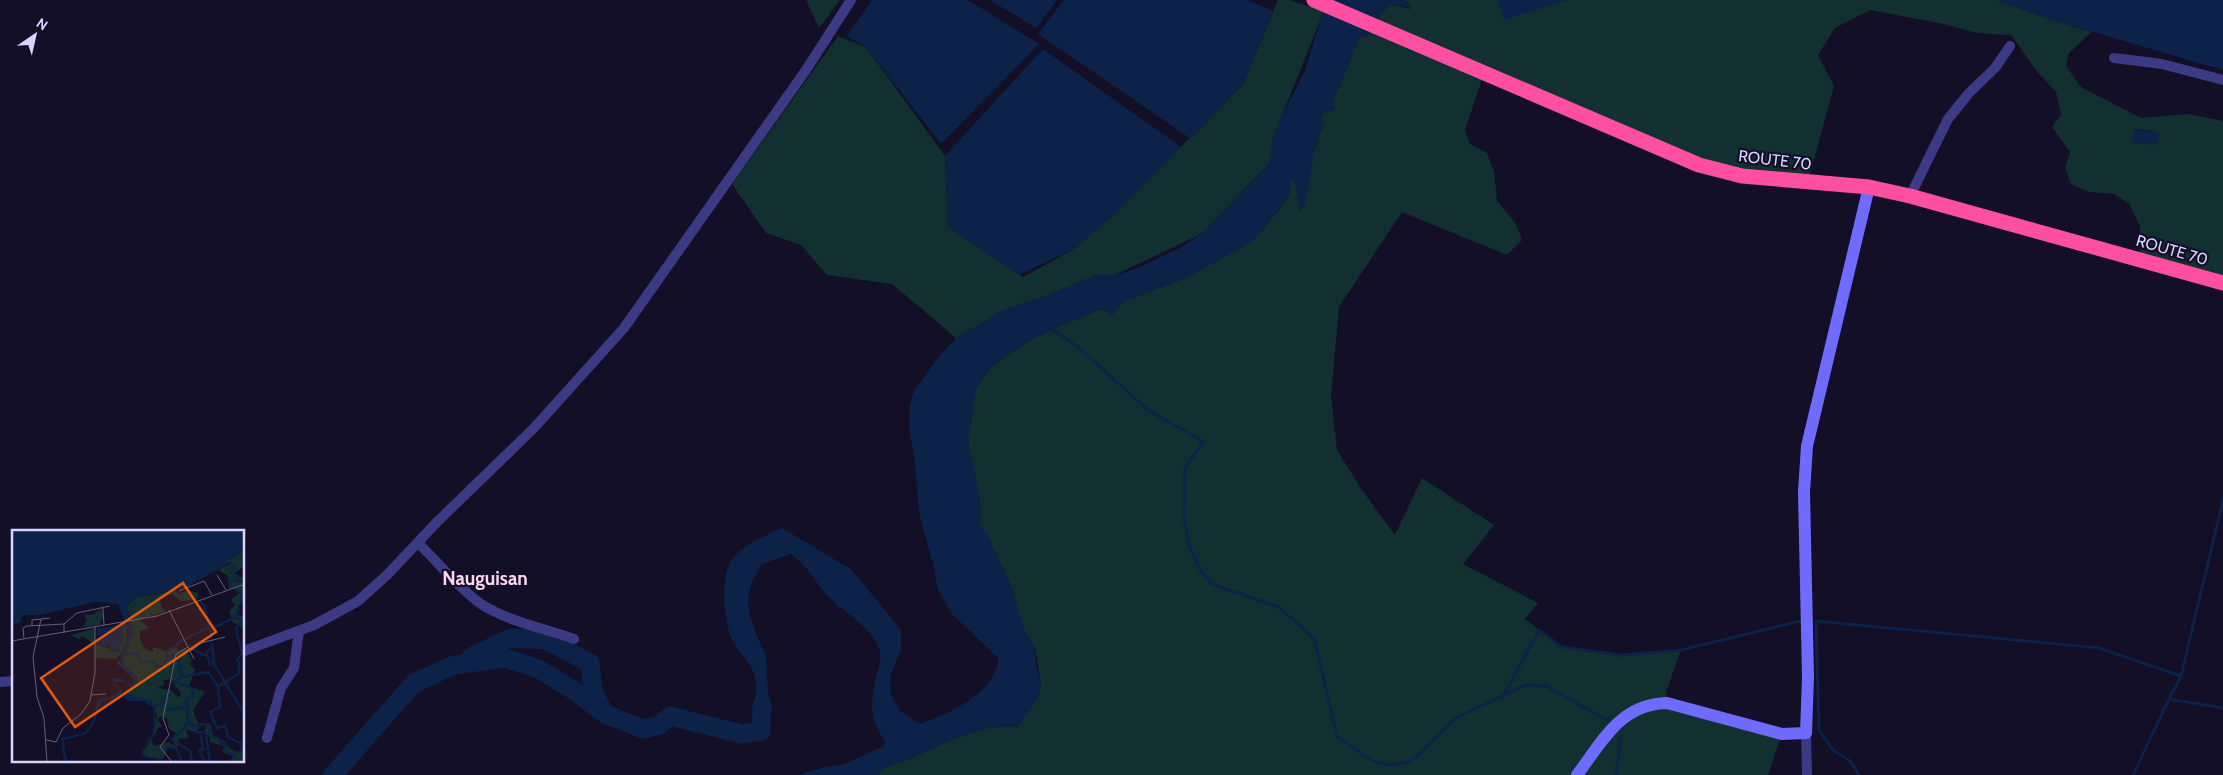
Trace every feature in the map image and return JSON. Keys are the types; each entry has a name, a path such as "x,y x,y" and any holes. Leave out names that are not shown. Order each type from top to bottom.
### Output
{"highway":[{"name":"ROUTE 70","path":"1314,0 1699,165 1742,176 1868,187 1910,196 2223,283"}],"street":[{"path":"245,650 300,631 358,601 387,575 534,428 624,328 806,70 851,0"},
{"path":"1910,196 1948,119 1969,93 1995,68 2010,46"},
{"path":"2114,58 2162,64 2223,80"},
{"path":"1806,775 1808,677 1804,492 1807,446 1868,187"},
{"path":"418,543 465,591 482,604 501,614 574,639"},
{"path":"267,738 280,688 294,668 300,631"},
{"path":"1576,775 1624,716 1640,707 1654,703 1667,703 1782,734 1806,733"}],"green space":[{"path":"806,0 840,0 819,28"},
{"path":"1278,0 1289,0 1324,11 1275,133 1269,164 1201,234 1115,275 1021,304 956,338 892,284 827,275 801,245 766,233 732,184 838,36 866,47 945,156 948,227 1023,277 1074,249 1143,185 1243,84"},
{"path":"1404,0 1997,0 2092,32 2069,53 2066,66 2081,87 2141,118 2188,114 2223,121 2223,283 2140,259 2140,226 2129,204 2114,194 2089,192 2071,184 2065,168 2070,152 2052,127 2061,115 2056,92 2038,73 2011,35 1976,33 1944,24 1870,10 1835,28 1818,55 1834,86 1808,182 1742,176 1484,73 1465,130 1470,144 1487,153 1494,171 1497,201 1516,224 1522,240 1507,255 1402,212 1339,307 1331,396 1337,450 1362,490 1395,535 1422,478 1494,525 1463,564 1538,603 1525,619 1562,647 1621,655 1681,650 1666,692 1667,703 1782,734 1768,775 878,775 889,766 964,735 991,728 1018,727 1038,697 1041,685 1035,646 1023,629 1012,588 986,532 979,525 979,493 968,433 974,396 983,378 1011,352 1049,331 1102,309 1112,315 1123,301 1186,278 1260,233 1290,195 1289,181 1295,180 1301,211 1313,156 1324,125 1320,117 1333,102 1359,38 1369,35 1381,14 1390,4 1411,9 1411,6","holes":["2140,129 2158,133 2152,146 2146,141 2142,144 2132,140 2134,133"]}],"water":[{"path":"872,0 968,0 1039,44 941,144 866,47 847,36"},
{"path":"990,0 1057,0 1036,28"},
{"path":"1064,0 1248,0 1273,11 1243,84 1191,139 1038,34"},
{"path":"1327,0 1404,0 1412,8 1390,4 1381,14 1369,35 1359,38 1333,102 1335,111 1325,111 1320,117 1324,125 1316,144 1305,205 1300,212 1295,181 1289,181 1290,195 1253,241 1186,278 1123,301 1112,315 1102,309 1068,322 1030,341 1011,352 995,365 983,379 975,394 968,439 979,493 979,525 986,532 1012,588 1023,629 1035,646 1036,663 1041,685 1038,697 1018,727 991,728 964,735 889,766 878,775 797,775 824,767 842,765 882,747 886,742 876,726 872,711 880,652 877,643 865,628 828,596 797,558 791,554 762,564 752,582 748,597 749,614 766,655 769,707 767,721 761,731 755,720 755,676 732,640 725,612 725,578 731,561 747,546 782,528 852,570 901,630 901,649 890,677 891,694 900,711 920,724 969,701 989,683 999,659 951,613 938,590 919,513 915,462 909,429 909,408 914,391 936,360 956,338 1003,310 1040,298 1097,274 1115,275 1133,270 1180,248 1201,234 1269,164 1272,141 1280,119 1304,73"},
{"path":"1497,0 1567,0 1504,20"},
{"path":"1997,0 2223,0 2223,70 2052,20"},
{"path":"1043,49 1181,147 1113,216 1074,249 1019,275 948,227 945,156"},
{"path":"2134,129 2158,133 2159,142 2152,146 2146,141 2142,144 2134,142 2132,140"}],"waterway":[{"path":"1049,328 1078,347 1149,411 1203,441 1185,469 1184,519 1190,547 1201,571 1211,584 1279,607 1314,638 1337,736 1363,755 1371,760 1389,765 1411,761 1456,718 1525,685 1546,686 1614,724"},
{"path":"2169,699 2181,676 2223,500"},
{"path":"1504,695 1539,630 1562,647 1621,655 1681,650 1804,620"},
{"path":"1859,775 1850,761 1833,750 1819,730 1816,621 2099,648 2181,676"},
{"path":"471,657 510,638 546,640 590,663 593,691 603,711"},
{"path":"333,775 414,683 454,665 505,658 539,669 576,692 605,714 643,729 660,725 670,716 742,734 761,731 762,705"},
{"path":"2133,775 2169,699 2223,708"},
{"path":"1616,775 1621,736"}],"district":[{"name":"Nauguisan","path":"485,578"}]}
